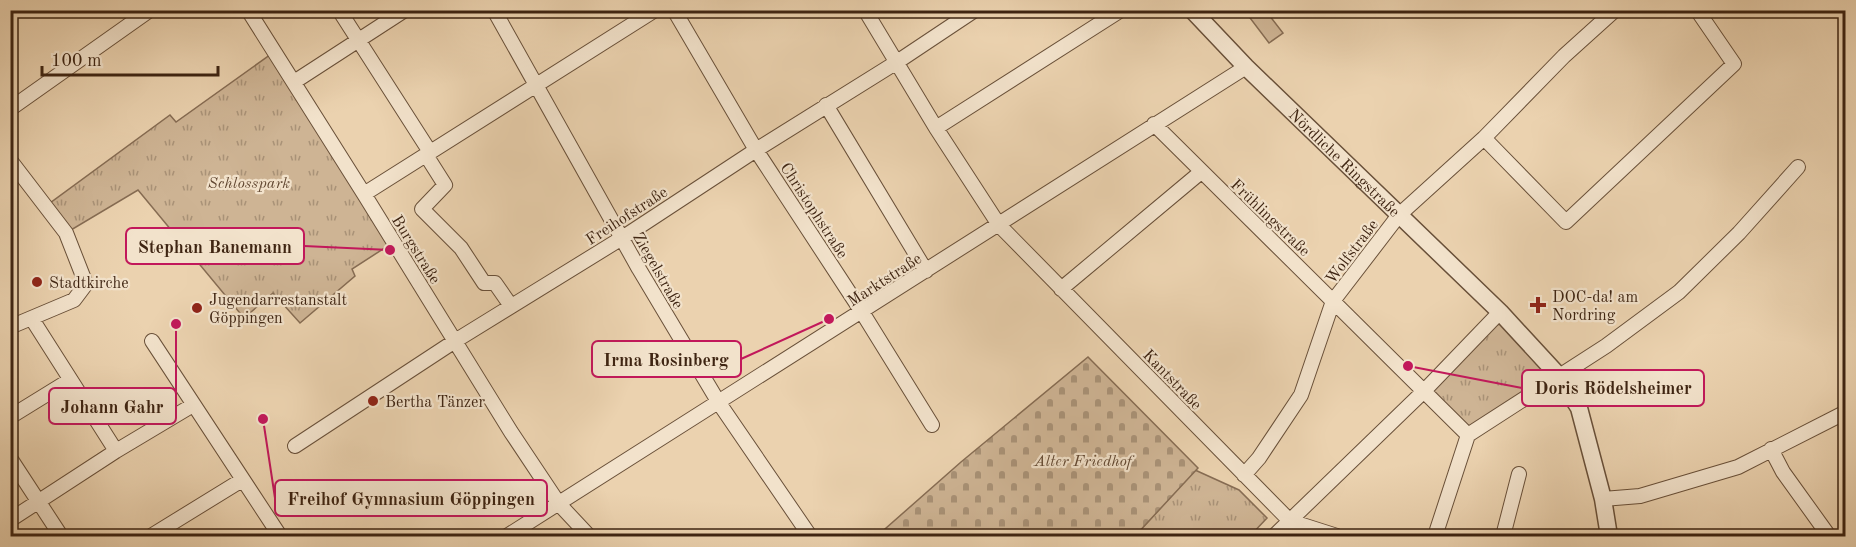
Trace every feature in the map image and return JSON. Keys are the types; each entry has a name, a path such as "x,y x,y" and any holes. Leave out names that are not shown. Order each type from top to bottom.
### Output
{"street":[{"path":"10,109 150,10"},
{"name":"Burgstraße","path":"248,10 511,432 559,504 589,537"},
{"path":"339,10 445,185 422,209 461,248 484,283 495,283 511,306"},
{"path":"294,82 405,10"},
{"name":"Ziegelstraße","path":"494,10 622,238 719,403 810,537"},
{"path":"364,194 655,10"},
{"name":"Christophstraße","path":"674,10 756,150 932,424"},
{"name":"Kantstraße","path":"865,10 936,128 999,225 1290,521 1337,537"},
{"name":"Freihofstraße","path":"294,446 975,10"},
{"path":"936,128 1121,10"},
{"name":"Wolfstraße","path":"1244,475 1300,395 1333,302 1399,215 1484,138 1564,56 1615,10"},
{"path":"1484,138 1566,222 1734,64 1697,10"},
{"name":"Nördliche Ringstraße","path":"1196,12 1246,67 1500,312 1558,375 1579,408 1603,499 1610,537"},
{"name":"Marktstraße","path":"507,537 1246,67"},
{"path":"826,105 926,271"},
{"name":"Frühlingstraße","path":"1154,124 1468,435"},
{"path":"10,160 66,233 86,284 74,300 10,327"},
{"path":"1435,537 1468,435 1606,346 1679,292 1739,233 1798,167"},
{"path":"1061,289 1201,172"},
{"path":"1274,537 1424,391 1500,312"},
{"path":"32,319 116,451"},
{"path":"152,341 280,537"},
{"path":"10,417 70,380"},
{"path":"10,520 116,451 193,405"},
{"path":"1603,499 1640,496 1738,467 1845,412"},
{"path":"1771,449 1783,472 1829,537"},
{"path":"10,458 61,537"},
{"path":"1503,537 1519,474"},
{"path":"151,537 242,480"}],"green space":[{"path":"1251,11 1266,11 1283,33 1269,43 1247,14"},
{"name":"Schlosspark","path":"274,52 394,242 352,269 355,276 300,323 273,293 244,318 138,190 66,233 46,206 170,115 176,122"},
{"path":"1499,319 1552,374 1469,429 1433,390"},
{"name":"Alter Friedhof","path":"1088,357 1198,468 1135,536 877,536 961,462"},
{"path":"1195,470 1239,490 1267,518 1250,536 1135,536"}],"place":[{"name":"Stephan Banemann","path":"390,250"},
{"name":"Stadtkirche","path":"37,282"},
{"name":"DOC-da! am Nordring","path":"1538,305"},
{"name":"Jugendarrestanstalt Göppingen","path":"197,308"},
{"name":"Irma Rosinberg","path":"829,319"},
{"name":"Johann Gahr","path":"176,324"},
{"name":"Doris Rödelsheimer","path":"1408,366"},
{"name":"Bertha Tänzer","path":"373,401"},
{"name":"Freihof Gymnasium Göppingen","path":"263,419"}]}
